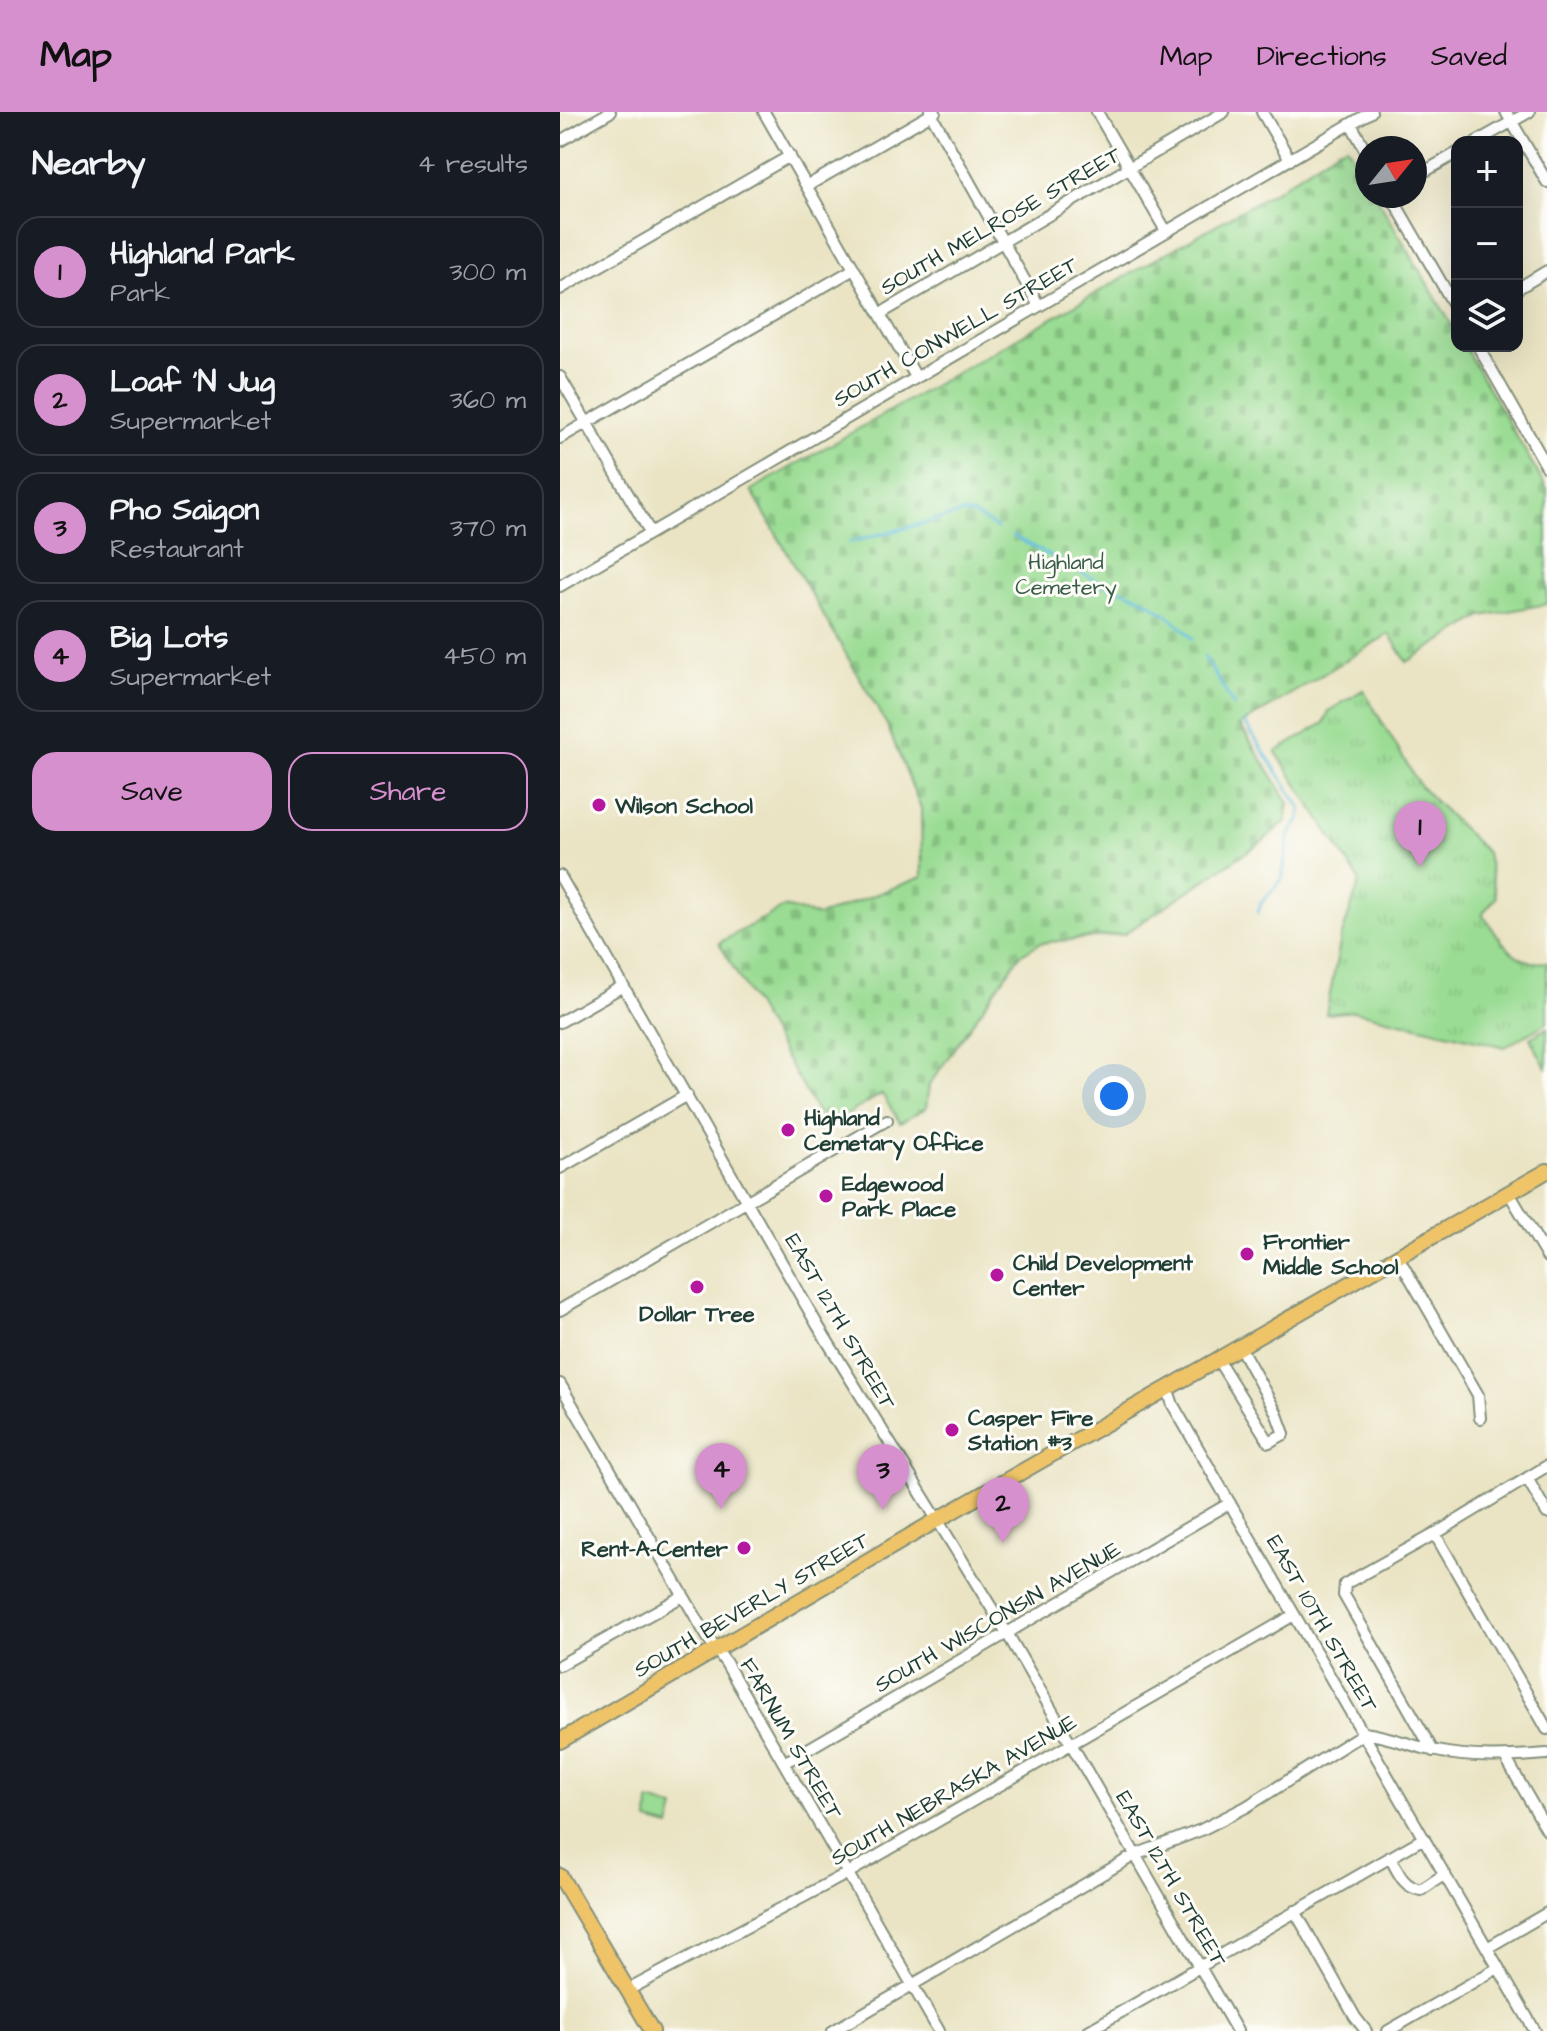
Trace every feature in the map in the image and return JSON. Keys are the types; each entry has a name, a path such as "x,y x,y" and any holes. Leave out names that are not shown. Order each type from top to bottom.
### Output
{"main road":[{"name":"SOUTH BEVERLY STREET","path":"560,1741 939,1519 1547,1171"},
{"path":"560,1876 652,2031"}],"street":[{"path":"560,141 610,112"},
{"path":"764,112 916,377"},
{"path":"1097,112 1166,231"},
{"name":"SOUTH MELROSE STREET","path":"880,314 1224,112"},
{"path":"1262,112 1290,160"},
{"name":"SOUTH CONWELL STREET","path":"560,586 1371,112"},
{"path":"1484,136 1508,117 1529,112"},
{"path":"807,186 932,113 1039,306"},
{"path":"1508,117 1547,182"},
{"path":"1351,124 1358,136"},
{"path":"560,289 790,156"},
{"path":"1427,170 1451,156"},
{"path":"1398,208 1451,300"},
{"name":"SOUTH MELROSE STREET","path":"560,438 854,269"},
{"path":"1523,285 1547,271"},
{"path":"1481,352 1547,467"},
{"path":"560,377 650,532"},
{"path":"1534,445 1547,438"},
{"name":"EAST 12TH STREET","path":"560,877 868,1409 1007,1633 1237,2031"},
{"path":"560,1022 623,986"},
{"path":"560,1168 687,1095"},
{"path":"560,1310 887,1120"},
{"path":"1509,1193 1547,1257"},
{"path":"1398,1257 1478,1395 1480,1418"},
{"path":"1218,1360 1269,1442 1284,1434 1276,1412 1240,1347"},
{"name":"FARNUM STREET","path":"560,1384 939,2031"},
{"name":"EAST 10TH STREET","path":"1168,1390 1173,1405 1535,2031"},
{"path":"1433,1751 1344,1595 1345,1584 1547,1466"},
{"path":"1527,1478 1547,1513"},
{"name":"SOUTH WISCONSIN AVENUE","path":"784,1763 1230,1503"},
{"path":"1435,1534 1547,1729"},
{"path":"560,1665 683,1596"},
{"name":"SOUTH NEBRASKA AVENUE","path":"628,1990 848,1873 1294,1615"},
{"path":"833,2031 1135,1855 1201,1830 1246,1807 1364,1733 1433,1751 1505,1757 1547,1754"},
{"path":"1505,1757 1547,1830"},
{"path":"1088,2031 1424,1838"},
{"path":"1390,1857 1403,1881 1411,1888 1421,1890 1445,1874"},
{"path":"1295,1911 1366,2031"},
{"path":"1487,1948 1547,1913"},
{"path":"1388,2031 1498,1968"}],"green space":[{"name":"Highland Cemetery","path":"1347,146 1355,160 1355,208 1383,208 1451,324 1451,352 1467,352 1547,489 1547,604 1482,616 1407,662 1389,634 1240,725 1289,803 1286,821 1263,841 1124,934 1040,943 1020,955 929,1085 926,1108 900,1123 882,1094 826,1127 719,943 784,907 819,916 922,877 921,808 887,725 751,490 1277,190"},
{"path":"1363,690 1420,786 1487,853 1496,898 1482,914 1501,941 1516,955 1525,960 1547,962 1547,1023 1505,1047 1354,1011 1326,1014 1341,938 1360,881 1276,752 1324,723 1329,711"},
{"path":"1547,1028 1547,1069 1530,1038"},
{"path":"649,1801 675,1808 670,1827 648,1821"}],"waterway":[{"path":"850,542 964,513 997,528"},
{"path":"1013,536 1107,586 1143,599 1165,613 1193,639"},
{"path":"1204,656 1234,706"},
{"path":"1245,723 1301,808 1300,818 1289,836 1282,879 1261,903 1258,913"}],"place":[{"name":"Wilson School","path":"599,805"},
{"name":"Highland Park","path":"1420,867"},
{"name":"Highland Cemetary Office","path":"788,1130"},
{"name":"Edgewood Park Place","path":"826,1196"},
{"name":"Frontier Middle School","path":"1247,1254"},
{"name":"Child Development Center","path":"997,1275"},
{"name":"Dollar Tree","path":"697,1287"},
{"name":"Casper Fire Station #3","path":"952,1430"},
{"name":"Big Lots","path":"721,1509"},
{"name":"Pho Saigon","path":"883,1510"},
{"name":"Loaf 'N Jug","path":"1003,1543"},
{"name":"Rent-A-Center","path":"744,1548"}]}
